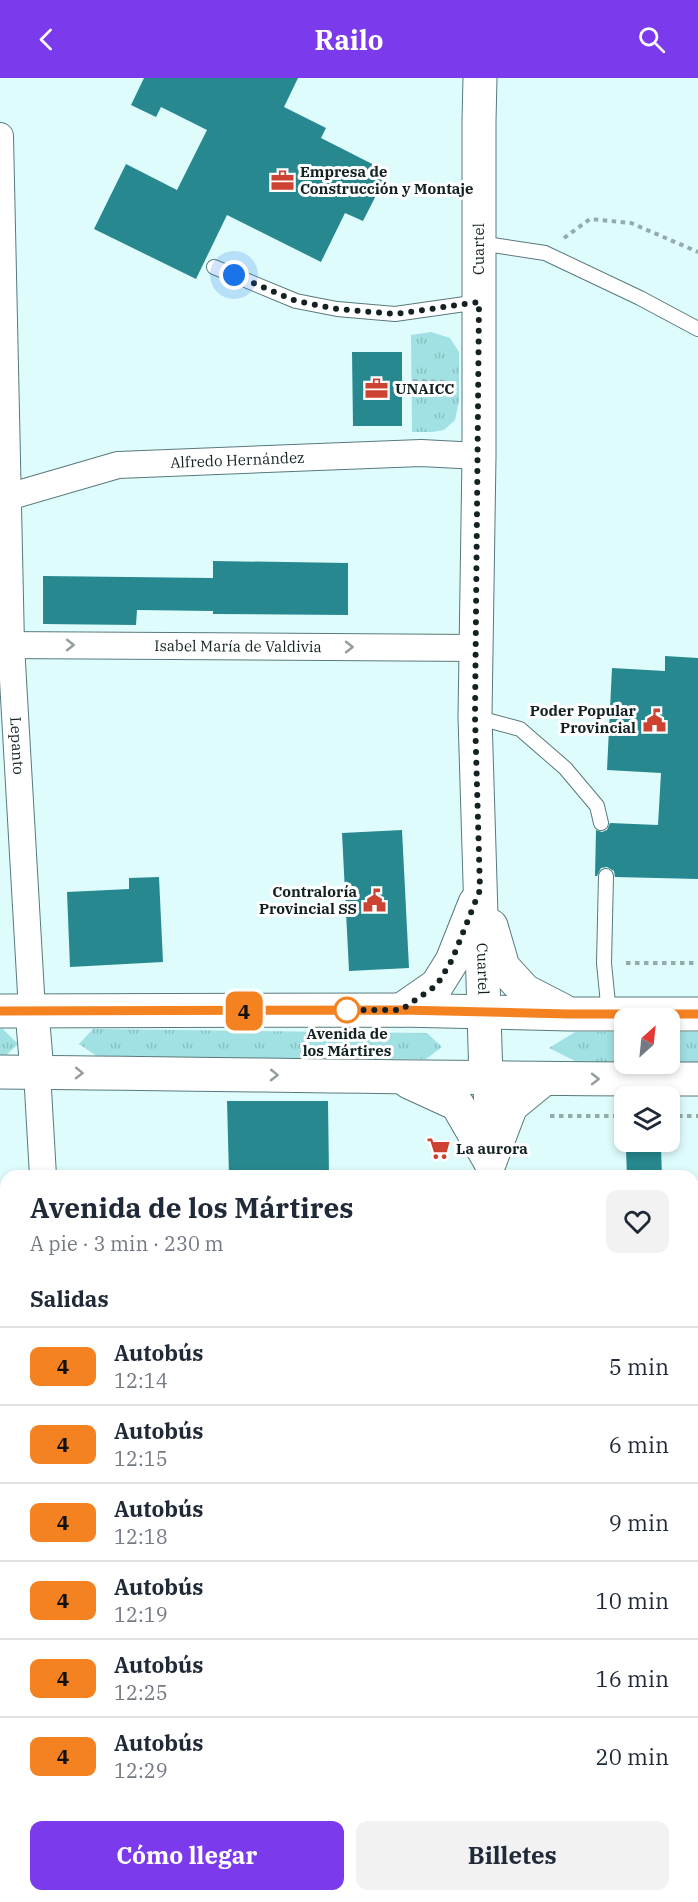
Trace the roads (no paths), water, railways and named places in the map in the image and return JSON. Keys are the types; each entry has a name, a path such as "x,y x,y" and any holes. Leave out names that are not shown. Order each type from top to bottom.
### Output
{"main road":[{"name":"Cuartel","path":"480,78 479,456 475,717 486,1079"},
{"path":"401,1010 437,985 452,960 480,890"},
{"path":"480,890 503,967 525,991 568,1014"},
{"path":"16,1011 401,1010 698,1014"},
{"name":"Lepanto","path":"16,1011 37,1072"},
{"path":"0,1072 486,1079 698,1079"},
{"path":"397,1076 457,1104 491,1168"},
{"path":"491,1168 511,1106 544,1079"}],"street":[{"name":"Lepanto","path":"0,136 6,645 16,1011"},
{"name":"Alfredo Hernández","path":"4,499 118,465 421,453 479,456"},
{"name":"Isabel María de Valdivia","path":"6,645 476,648"},
{"name":"Lepanto","path":"37,1072 43,1170"},
{"name":"Cuartel","path":"486,1079 491,1168"}],"lane":[{"path":"479,243 545,253 640,298 698,329"},
{"path":"214,267 296,301 337,309 395,314 479,302"},
{"path":"475,717 520,729 572,776 597,806 601,823"},
{"path":"606,876 604,963 609,1014"}],"place":[{"name":"Empresa de Construcción y Montaje","path":"282,181"},
{"name":"UNAICC","path":"377,389"},
{"name":"Poder Popular Provincial","path":"654,720"},
{"name":"Contraloría Provincial SS","path":"375,901"},
{"name":"Avenida de los Mártires","path":"347,1010"},
{"name":"La aurora","path":"438,1149"}]}
